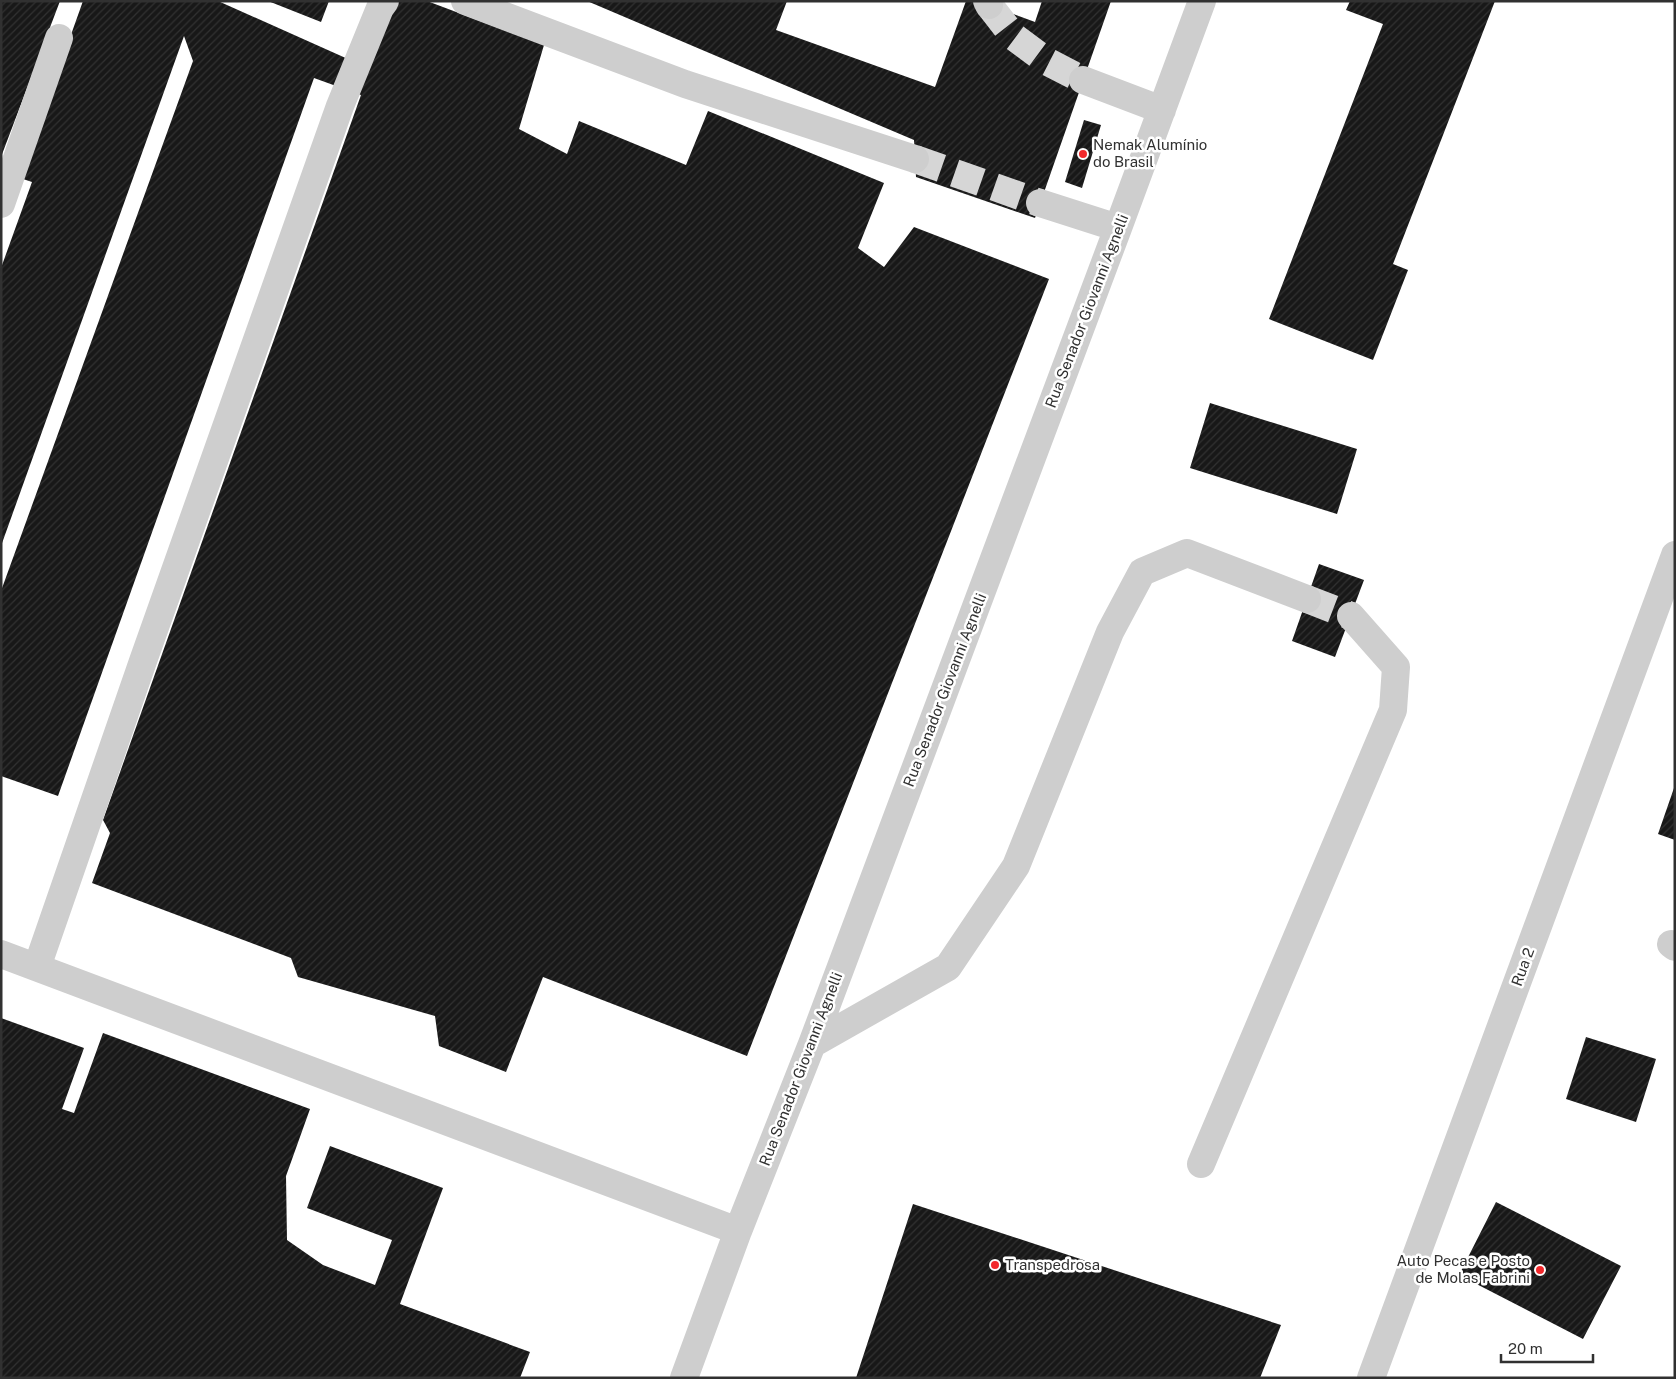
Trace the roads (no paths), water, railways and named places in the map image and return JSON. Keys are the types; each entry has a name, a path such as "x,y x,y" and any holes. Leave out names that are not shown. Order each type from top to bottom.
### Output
{"street":[{"path":"36,968 340,106 384,1"},
{"path":"465,1 685,84 915,159"},
{"name":"Rua Senador Giovanni Agnelli","path":"684,1378 738,1231 812,1044 1202,1"},
{"path":"1,204 60,38"},
{"path":"1083,80 1162,110"},
{"path":"1040,203 1118,228"},
{"path":"812,1044 948,967 1016,866 1110,632 1142,572 1187,553 1307,599"},
{"name":"Rua 2","path":"1371,1378 1675,555"},
{"path":"1201,1164 1393,710 1396,667 1351,616"},
{"path":"1,954 738,1231"}],"tunnel":[{"path":"989,5 1014,37 1048,62 1083,80"},
{"path":"915,159 1040,203"},
{"path":"1307,599 1351,616"}],"place":[{"name":"Nemak Alumínio do Brasil","path":"1083,154"},
{"name":"Transpedrosa","path":"995,1265"},
{"name":"Auto Pecas e Posto de Molas Fabrini","path":"1540,1270"}]}
